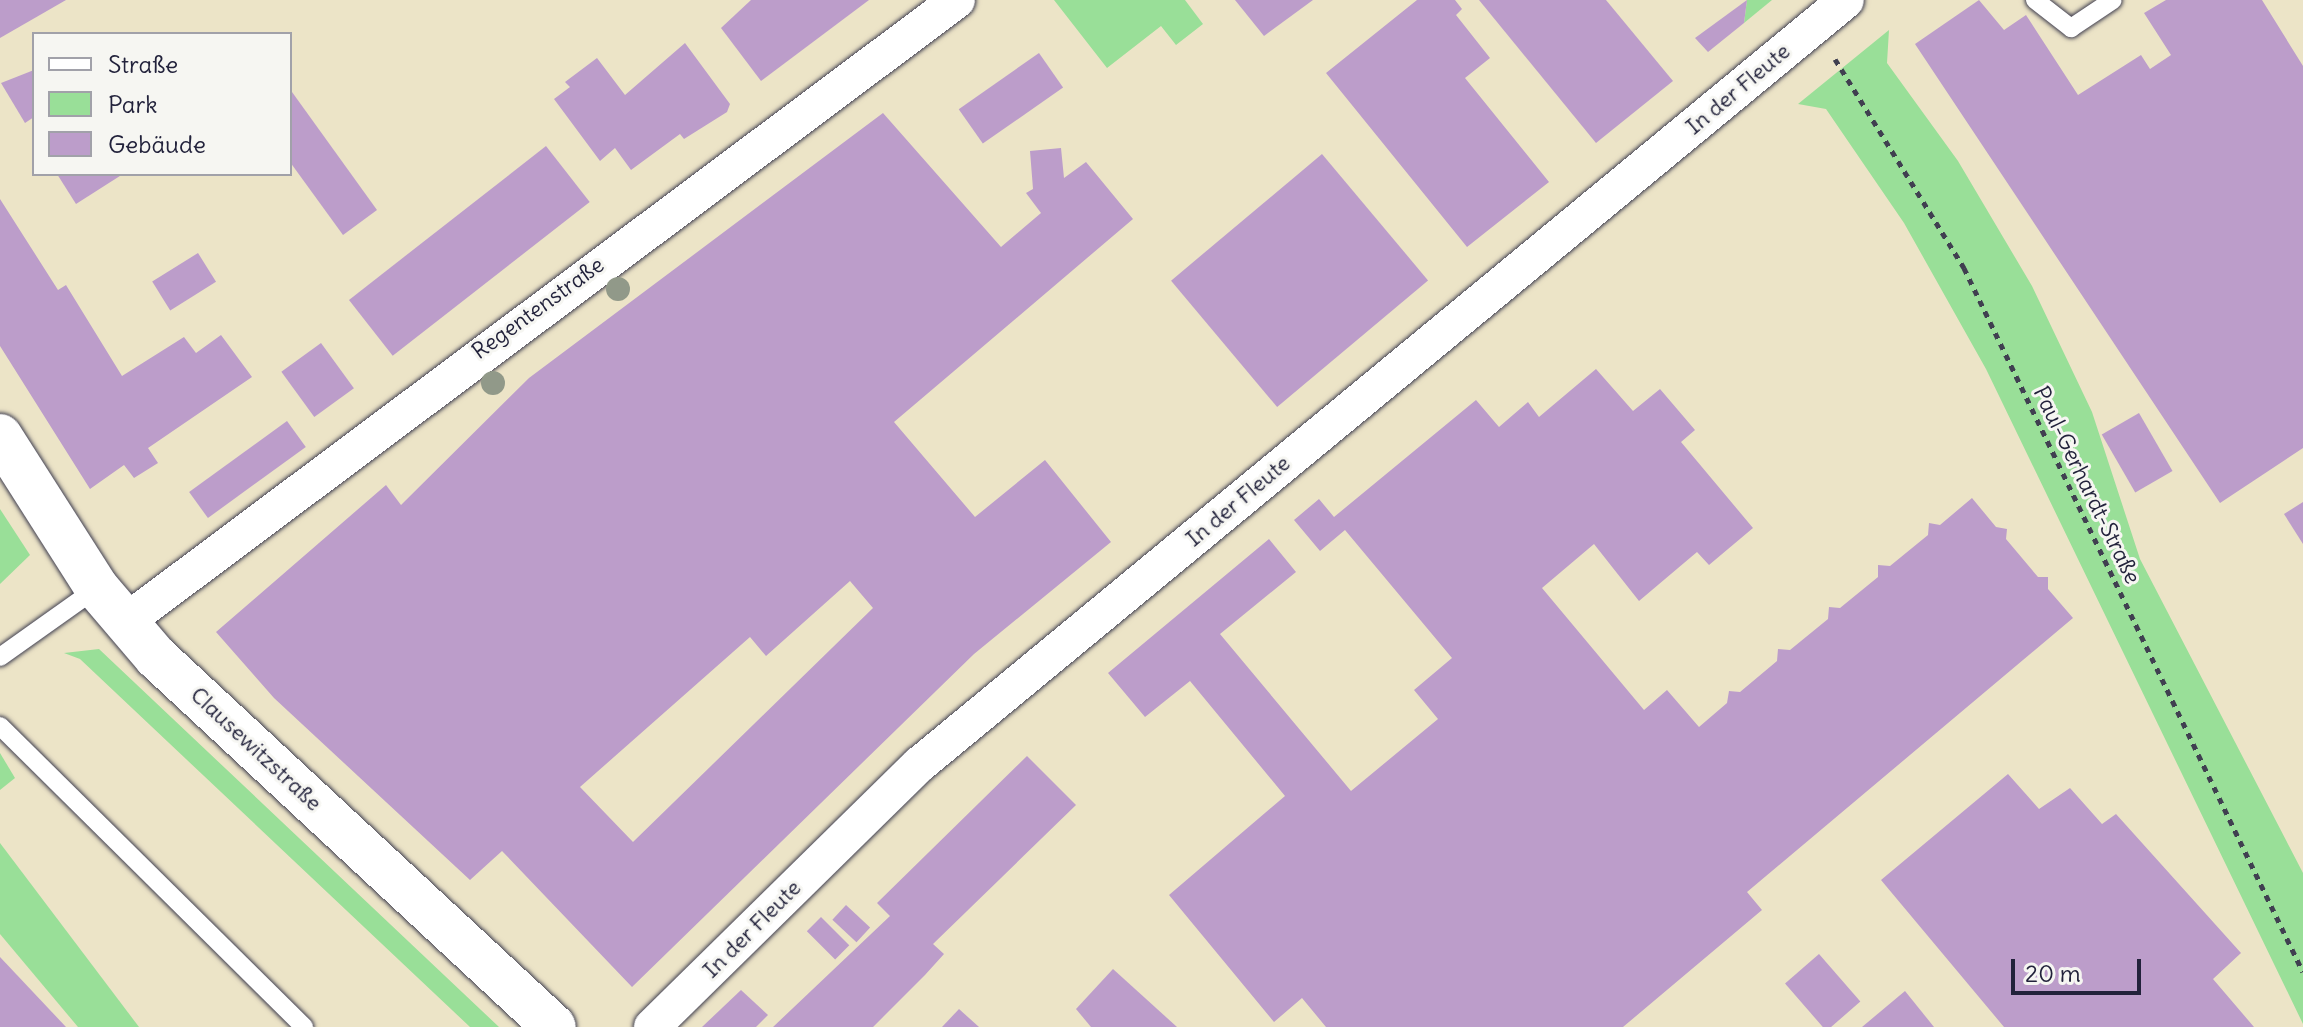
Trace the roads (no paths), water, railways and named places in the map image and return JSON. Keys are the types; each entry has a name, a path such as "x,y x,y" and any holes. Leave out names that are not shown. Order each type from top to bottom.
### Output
{"street":[{"name":"Regentenstraße","path":"124,623 957,0"},
{"name":"In der Fleute","path":"652,1027 920,764 1846,0"},
{"name":"Clausewitzstraße","path":"0,436 97,588 124,623 554,1027"}],"lane":[{"path":"2035,0 2071,28 2113,0"},
{"path":"0,657 97,588"},
{"path":"0,726 304,1027"}]}
